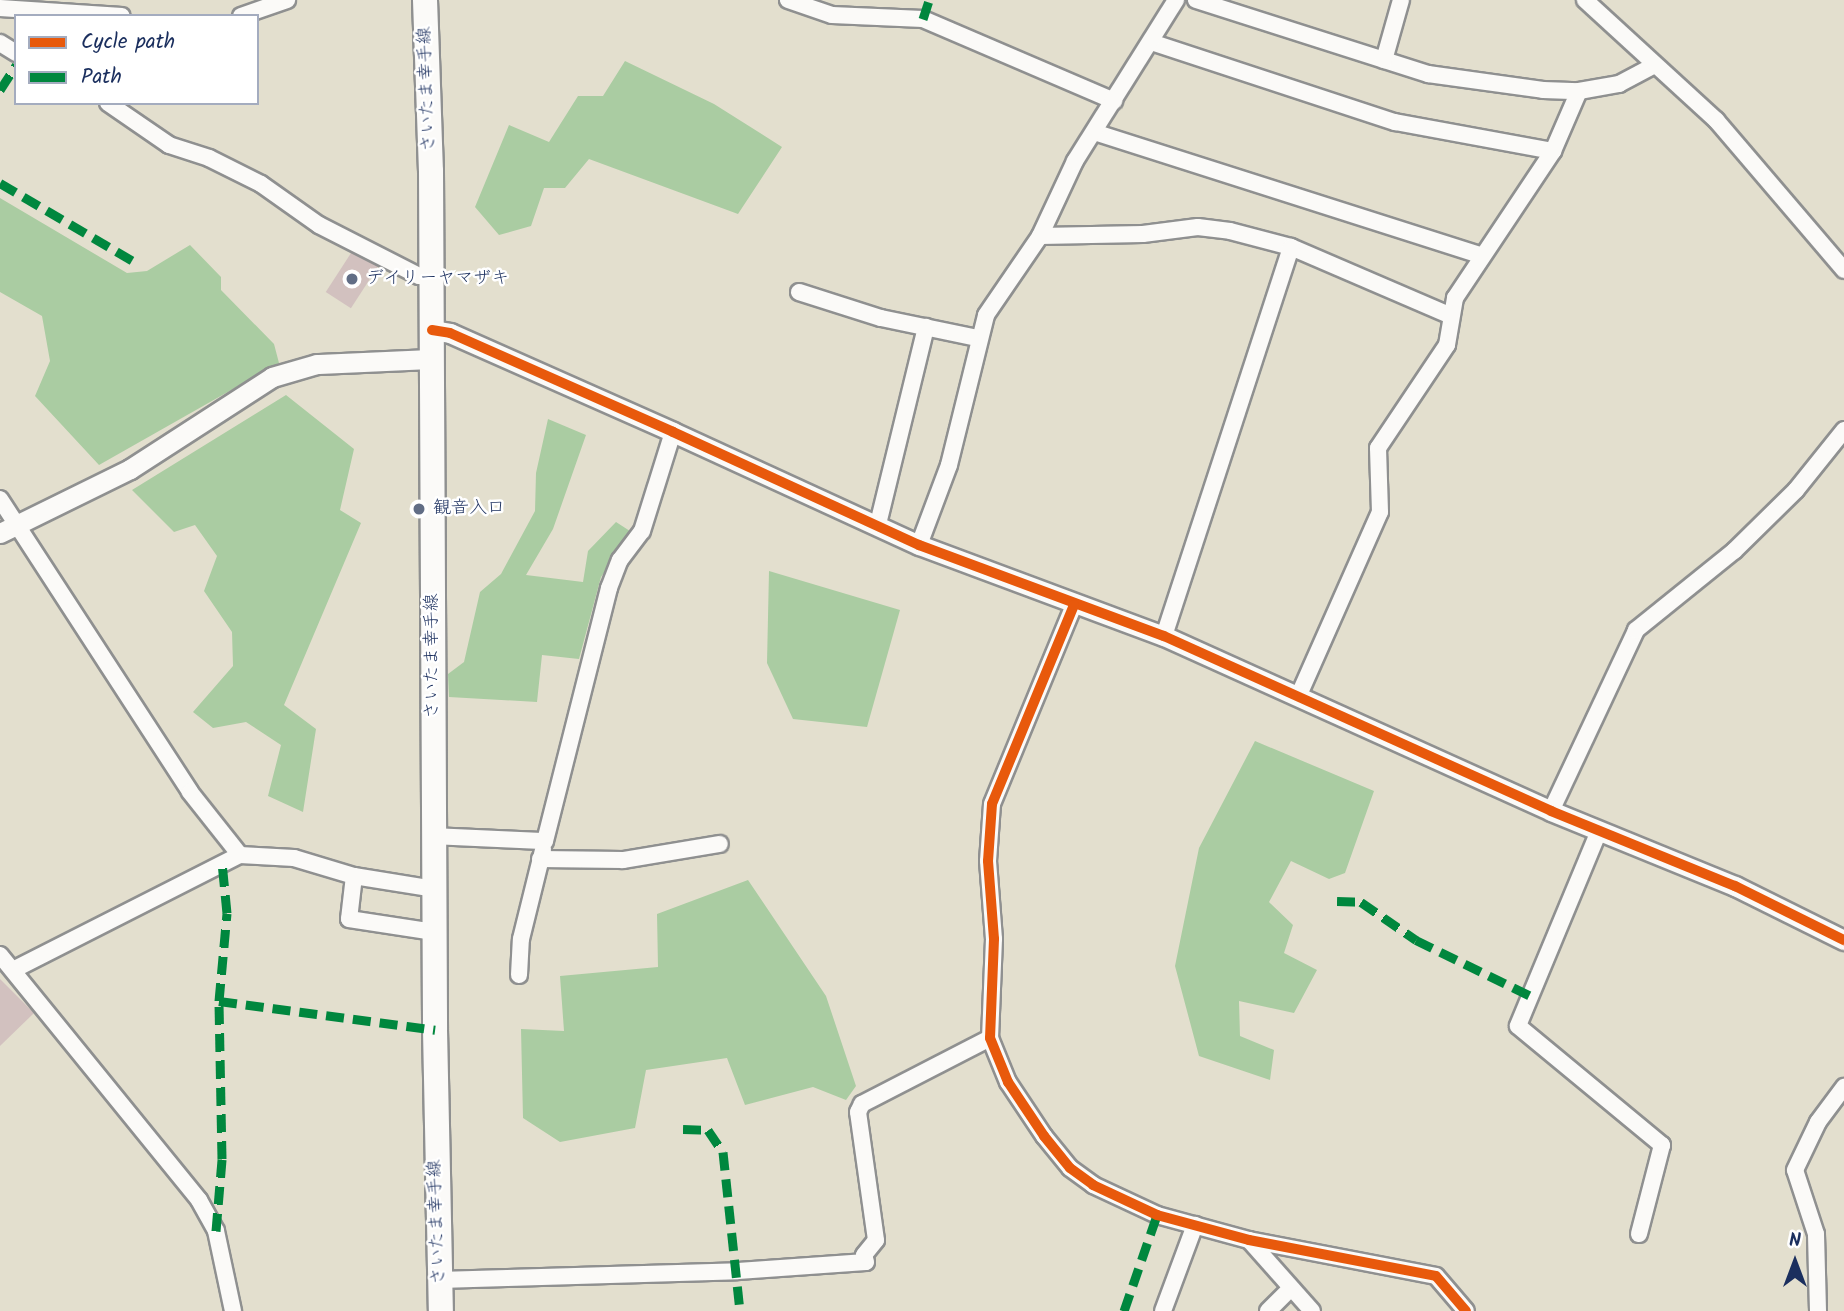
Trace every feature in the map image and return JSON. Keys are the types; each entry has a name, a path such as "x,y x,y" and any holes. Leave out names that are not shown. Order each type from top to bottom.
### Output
{"main road":[{"name":"さいたま幸手線","path":"425,0 432,277 434,932 441,1311"}],"street":[{"path":"247,14 287,0"},
{"path":"788,0 832,15 923,19 1114,101"},
{"path":"919,545 961,425 978,338 986,315 1040,236 1075,161 1176,0"},
{"path":"1196,0 1428,74 1579,92 1619,84 1654,65"},
{"path":"1384,60 1401,0"},
{"path":"1585,0 1716,120 1844,270"},
{"path":"9,5 111,9"},
{"path":"1150,42 1395,122 1553,151"},
{"path":"1298,696 1380,512 1378,448 1447,345 1449,315 1455,298 1553,151 1579,92"},
{"path":"111,105 169,145 209,158 261,184 319,225 419,276 432,277"},
{"path":"1094,132 1482,256"},
{"path":"1040,236 1143,234 1198,227 1291,247 1449,315"},
{"path":"1164,636 1291,247"},
{"path":"799,292 926,327 978,338"},
{"path":"878,524 926,327"},
{"path":"432,330 450,333 878,524 919,545 1074,605 1164,636 1550,811 1735,886 1844,940"},
{"path":"0,533 130,469 272,377 317,364 432,359"},
{"path":"1550,811 1636,630 1684,596 1734,551 1796,490 1844,430"},
{"path":"519,975 521,939 608,588 620,560 642,531 673,432"},
{"path":"0,499 19,524 190,792 240,855"},
{"path":"1074,605 992,804 988,860 994,939 990,1038 1008,1082 1070,1168 1093,1185 1157,1215 1248,1240 1436,1276 1466,1311"},
{"path":"1599,831 1518,1026 1662,1145 1639,1234"},
{"path":"434,836 545,841"},
{"path":"540,859 623,860 720,844"},
{"path":"15,969 240,855 294,858 354,876 434,890"},
{"path":"354,876 349,919 434,932"},
{"path":"0,955 15,969 199,1200 216,1231 233,1311"},
{"path":"439,1280 738,1271 866,1262 864,1255 876,1240 858,1112 862,1104 990,1038"},
{"path":"1818,1311 1816,1234 1795,1170 1818,1122 1844,1087"},
{"path":"1163,1311 1195,1224"},
{"path":"1248,1240 1312,1311"},
{"path":"1268,1311 1290,1289"}],"green space":[{"path":"625,61 714,104 782,147 738,214 589,159 565,188 544,188 531,226 499,235 475,207 509,125 549,142 578,96 603,96"},
{"path":"0,198 127,273 147,271 190,245 221,277 221,290 274,344 279,363 99,465 35,396 50,361 42,316 0,292"},
{"path":"286,395 354,449 340,510 361,523 284,705 316,729 303,812 268,796 281,745 246,722 213,728 193,712 233,666 232,632 204,591 217,556 195,525 174,532 132,490"},
{"path":"548,419 586,435 553,529 526,575 583,582 588,551 616,522 633,533 601,577 579,659 542,655 537,702 449,697 448,674 464,662 480,592 501,574 535,511 536,473"},
{"path":"769,571 900,610 867,727 793,719 767,663"},
{"path":"1255,741 1374,791 1345,873 1329,879 1291,861 1269,902 1293,925 1284,953 1317,970 1294,1013 1239,1001 1240,1036 1274,1050 1270,1080 1199,1056 1175,966 1199,848"},
{"path":"748,880 826,996 856,1086 846,1100 813,1087 745,1105 727,1058 646,1070 635,1128 560,1142 523,1118 521,1029 564,1031 560,976 658,967 657,914"}],"building":[{"name":"デイリーヤマザキ","path":"353,250 378,266 351,308 326,292"},
{"path":"0,979 34,1013 0,1046"}],"marked path":[{"path":"923,19 929,0"},
{"path":"0,90 14,68"},
{"path":"0,183 138,264"},
{"path":"216,1231 222,1159 219,1001 227,913 222,862"},
{"path":"1337,901 1361,902 1416,940 1531,996"},
{"path":"219,1001 435,1030"},
{"path":"683,1129 708,1130 723,1152 740,1311"},
{"path":"1124,1311 1157,1215"}],"cycle path":[{"path":"432,330 450,333 919,545 1164,636 1551,811 1735,886 1844,940"},
{"path":"1074,605 992,804 988,861 994,939 990,1038 1008,1082 1044,1136 1070,1168 1093,1185 1157,1215 1249,1240 1436,1276 1466,1311"}],"place":[{"name":"デイリーヤマザキ","path":"352,279"},
{"name":"観音入口","path":"419,509"}]}
